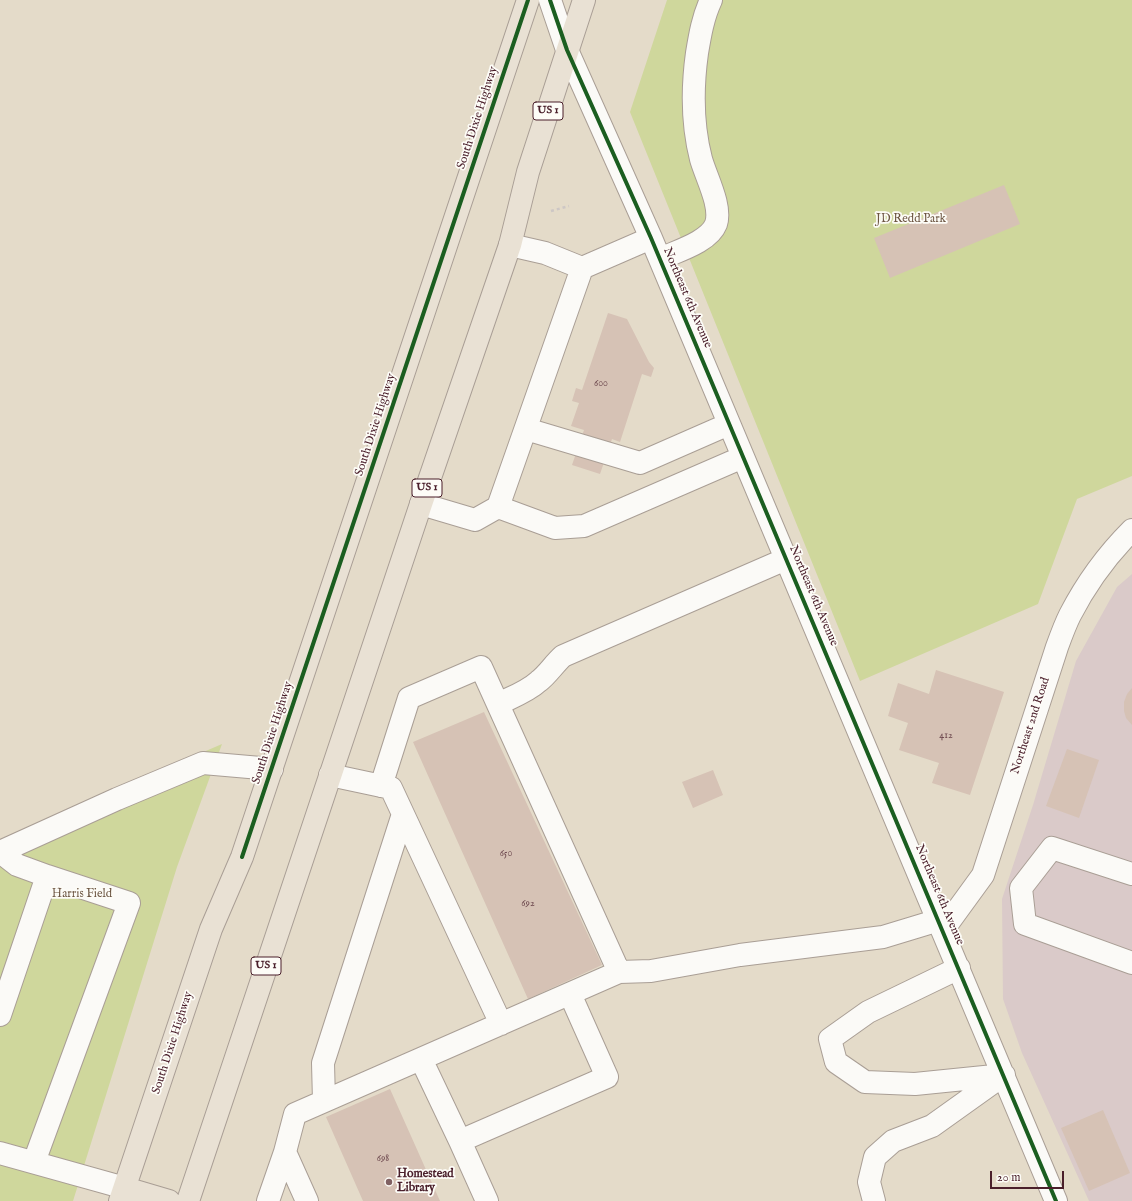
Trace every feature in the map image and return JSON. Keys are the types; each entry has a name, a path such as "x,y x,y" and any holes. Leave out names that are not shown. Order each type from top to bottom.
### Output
{"highway":[{"name":"South Dixie Highway","path":"123,1194 211,929 242,857 272,769 528,0"},
{"name":"US 1","path":"188,1201 421,504 510,245 528,172 584,0"},
{"path":"123,1194 169,1201"}],"street":[{"name":"Northeast 6th Avenue","path":"550,0 567,50 652,238 1056,1201"},
{"path":"660,259 704,238 711,232 716,224 716,205 701,160 695,130 693,102 695,67 700,32 711,0"},
{"path":"510,245 545,253 582,268 652,238"},
{"path":"421,504 475,520 498,508 582,268"},
{"path":"526,429 640,463 729,424"},
{"path":"498,508 555,528 584,526 743,457"},
{"name":"Northeast 2nd Road","path":"941,925 983,875 1057,647 1070,616 1086,586 1103,562 1132,530"},
{"path":"498,704 531,688 540,681 563,656 786,559"},
{"path":"381,786 409,698 481,667 620,972"},
{"path":"0,852 118,799 203,764 272,769"},
{"path":"330,775 391,788 501,1024"},
{"path":"324,1101 323,1064 403,814"},
{"path":"1132,874 1052,848 1020,888 1025,924 1132,963"},
{"path":"0,852 17,864 47,876 129,902 34,1162"},
{"path":"0,1015 47,876"},
{"path":"268,1201 285,1152 295,1114 620,972 651,971 740,955 883,937 941,925"},
{"path":"959,968 868,1012 830,1039 836,1062 865,1082 914,1084 1004,1075"},
{"path":"460,1141 607,1076 570,994"},
{"path":"421,1059 487,1201"},
{"path":"874,1201 869,1182 875,1157 893,1141 932,1126 1004,1075"},
{"path":"285,1152 307,1201"},
{"path":"0,1153 34,1162 123,1194"}],"path":[{"path":"551,211 569,206"}],"shaded area":[{"path":"1132,574 1132,1201 1089,1201 1022,1053 1003,999 1002,899 1033,805 1076,661 1117,587"}],"green space":[{"name":"JD Redd Park","path":"667,0 1132,0 1132,476 1077,499 1038,604 860,681 630,112"},
{"name":"Harris Field","path":"222,744 177,867 73,1201 0,1201 0,840"}],"building":[{"path":"1004,185 1020,224 890,278 874,238"},
{"path":"608,313 627,319 649,362 654,368 651,377 642,374 620,442 612,439 600,474 572,465 584,430 571,426 579,403 572,401 576,388 582,390"},
{"path":"936,670 1004,692 970,795 932,783 939,763 899,750 908,723 888,716 898,683 929,694"},
{"path":"1132,688 1132,725 1126,718 1124,702 1127,694"},
{"path":"484,712 602,965 528,999 413,742"},
{"path":"1067,749 1099,760 1079,818 1046,806"},
{"path":"713,770 723,795 693,808 682,782"},
{"path":"390,1089 440,1201 363,1201 326,1117"},
{"path":"1103,1110 1130,1173 1089,1191 1061,1128"}],"cycle path":[{"path":"242,857 528,0"},
{"path":"550,0 567,50 651,238 1056,1201"}],"place":[{"name":"Homestead Library","path":"389,1182"}]}
